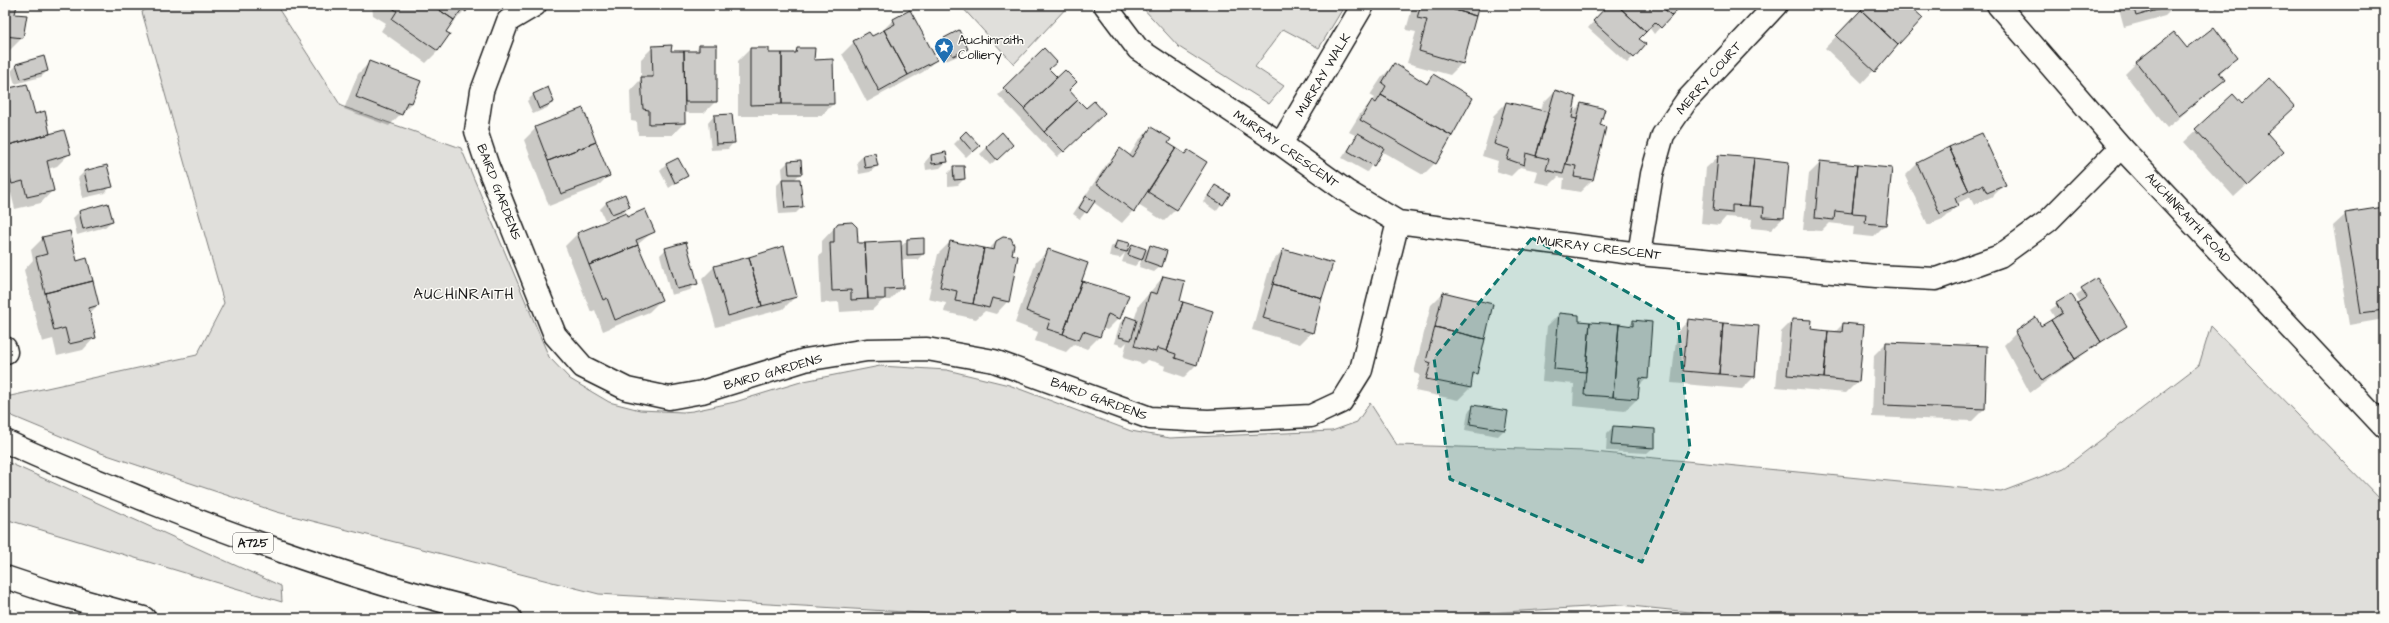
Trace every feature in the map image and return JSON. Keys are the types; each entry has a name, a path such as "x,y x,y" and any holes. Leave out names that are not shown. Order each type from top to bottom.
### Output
{"main road":[{"name":"BAIRD GARDENS","path":"535,5 508,21 482,91 476,131 488,167 555,335 583,367 627,389 669,398 702,392 805,360 867,350 927,349 994,361 1150,418 1208,421 1311,416 1342,402 1360,370 1398,222"},
{"name":"MURRAY CRESCENT","path":"1105,5 1138,49 1281,144 1346,191 1398,222 1639,254 1876,276 1936,279 2000,256 2048,221 2121,147"},
{"name":"MURRAY WALK","path":"1281,144 1363,5"},
{"name":"MERRY COURT","path":"1639,254 1652,174 1663,135 1687,100 1776,5"},
{"name":"AUCHINRAITH ROAD","path":"1998,5 2121,147 2384,427"},
{"name":"A725","path":"5,441 57,464 253,543 366,580 456,606 510,618"},
{"path":"5,577 44,590 144,618"}],"highlighted area":[{"path":"1532,238 1678,321 1690,449 1642,562 1450,479 1434,358"}],"shaded area":[{"path":"153,5 276,5 341,106 461,148 549,357 570,379 609,402 640,410 683,412 735,402 804,381 880,366 947,370 1009,385 1131,431 1170,438 1332,431 1357,422 1370,403 1397,445 1584,451 2001,492 2064,468 2199,365 2211,326 2384,503 2384,618 1749,618 1621,605 1406,618 1006,618 599,594 277,512 101,453 5,413 5,394 6,397 197,355 224,303 142,12"},
{"path":"960,5 1069,5 1014,64"},
{"path":"1140,5 1345,5 1319,48 1283,29 1255,67 1284,86 1269,104 1179,47"},
{"path":"5,461 281,586 282,602 5,519"}],"building":[{"path":"5,5 17,5 15,14 27,15 23,38 5,36"},
{"path":"388,5 432,5 454,20 446,32 450,34 438,51 392,19 397,11"},
{"path":"432,5 470,5 466,12 462,9 454,20"},
{"path":"1421,5 1437,5 1476,16 1463,64 1419,51 1427,20 1417,18"},
{"path":"1437,5 1479,5 1476,16"},
{"path":"1608,5 1617,5 1646,32 1639,39 1646,44 1634,58 1593,21"},
{"path":"1617,5 1660,5 1672,16 1661,28 1655,22 1646,32"},
{"path":"1660,5 1681,5 1672,16"},
{"path":"1866,5 1909,5 1923,18 1898,45 1861,10"},
{"path":"2133,5 2175,5 2136,16"},
{"path":"910,10 937,60 908,75 884,30 895,24 893,19"},
{"path":"1861,10 1898,45 1875,72 1836,36"},
{"path":"2214,27 2237,58 2219,72 2225,80 2179,116 2136,62 2174,32 2187,48"},
{"path":"884,30 908,75 879,91 853,41 869,32 872,36"},
{"path":"959,30 968,49 953,56 944,38"},
{"path":"672,45 671,51 684,51 685,123 649,124 649,110 643,109 641,77 653,77 652,46"},
{"path":"699,45 717,45 717,102 685,102 684,51 699,51"},
{"path":"750,48 769,48 769,53 782,53 782,104 750,105"},
{"path":"797,48 815,48 814,60 833,59 834,104 782,104 782,53 796,53"},
{"path":"1044,48 1057,62 1049,69 1057,77 1024,109 1003,88"},
{"path":"44,56 48,71 21,79 16,64"},
{"path":"369,61 421,81 412,103 407,102 402,115 356,97"},
{"path":"1394,63 1427,84 1433,74 1473,98 1452,136 1381,95 1386,86 1382,83"},
{"path":"1065,70 1077,82 1069,90 1078,100 1044,132 1024,109"},
{"path":"2269,78 2295,107 2267,133 2284,152 2247,186 2195,129 2233,94 2242,104"},
{"path":"27,84 35,114 45,111 50,134 5,146 5,89"},
{"path":"548,87 554,102 539,109 533,94"},
{"path":"1555,90 1576,97 1572,118 1577,119 1563,174 1546,170 1549,159 1536,156"},
{"path":"1381,95 1452,136 1436,164 1360,120 1372,100 1376,103"},
{"path":"1078,100 1086,108 1094,101 1105,113 1064,152 1044,132"},
{"path":"1506,102 1548,112 1536,156 1526,153 1524,165 1507,159 1510,149 1494,144"},
{"path":"1581,103 1605,109 1600,125 1606,127 1593,180 1574,177 1576,166 1566,164"},
{"path":"583,108 596,142 548,161 535,127"},
{"path":"732,114 735,143 716,144 714,115"},
{"path":"1151,127 1171,139 1168,143 1176,148 1134,212 1096,183 1120,148 1132,157"},
{"path":"64,130 71,154 47,161 54,191 27,197 23,181 12,184 5,159 5,146"},
{"path":"966,131 980,146 973,152 960,137"},
{"path":"1002,132 1013,145 997,160 986,147"},
{"path":"1358,133 1384,148 1374,166 1348,151"},
{"path":"1982,133 2006,185 1987,193 1983,185 1969,191 1949,147"},
{"path":"596,142 610,176 561,194 548,161"},
{"path":"1949,147 1969,191 1955,198 1958,206 1940,214 1917,163"},
{"path":"1176,148 1185,154 1188,150 1207,162 1177,210 1148,192"},
{"path":"946,152 948,162 932,164 931,155"},
{"path":"875,153 878,166 865,168 863,155"},
{"path":"1718,155 1754,158 1749,206 1732,205 1732,213 1713,211"},
{"path":"678,158 688,176 675,183 666,164"},
{"path":"1754,158 1789,162 1784,218 1763,217 1764,207 1749,206"},
{"path":"801,160 802,174 789,174 788,161"},
{"path":"1820,161 1857,165 1852,213 1835,211 1834,220 1815,218"},
{"path":"107,165 113,187 89,192 84,171"},
{"path":"1857,165 1892,168 1886,225 1865,223 1866,214 1852,213"},
{"path":"953,166 964,166 965,179 954,180"},
{"path":"782,179 800,179 803,207 785,208"},
{"path":"1215,185 1230,194 1223,205 1208,196"},
{"path":"625,194 630,207 612,214 606,202"},
{"path":"1086,196 1095,201 1087,213 1079,208"},
{"path":"108,203 113,221 83,229 79,211"},
{"path":"2384,207 2384,310 2361,313 2345,213"},
{"path":"645,209 655,232 636,240 638,245 589,265 577,233 626,213 627,217"},
{"path":"852,222 857,227 858,243 865,243 868,299 851,300 851,290 832,291 830,243 834,243 834,228 838,223"},
{"path":"70,231 77,261 87,258 93,281 45,293 36,257 47,254 42,237"},
{"path":"1003,237 1011,238 1014,245 1012,254 1018,256 1009,302 992,298 989,308 973,304 984,248 994,250 996,241"},
{"path":"924,238 924,254 907,255 907,239"},
{"path":"1117,240 1130,243 1127,252 1114,249"},
{"path":"901,241 903,288 885,289 885,299 868,299 865,243"},
{"path":"950,241 984,248 973,304 955,301 957,291 940,287"},
{"path":"686,242 698,284 677,289 665,248"},
{"path":"1132,244 1146,249 1142,260 1128,255"},
{"path":"638,245 662,300 615,320 607,298 603,300 589,265"},
{"path":"1150,245 1167,251 1162,267 1145,261"},
{"path":"784,246 797,297 762,306 749,257"},
{"path":"1048,249 1088,263 1063,334 1047,329 1050,320 1026,311"},
{"path":"1283,249 1333,263 1322,298 1273,284"},
{"path":"749,257 762,306 728,316 714,266"},
{"path":"1163,276 1185,281 1180,301 1183,302 1167,351 1157,348 1156,352 1134,346 1150,292 1157,294"},
{"path":"2097,278 2127,326 2101,342 2077,303 2087,297 2081,288"},
{"path":"93,281 99,305 89,308 96,338 69,344 65,328 54,331 45,293"},
{"path":"1082,281 1129,295 1120,319 1108,314 1100,337 1083,331 1079,340 1063,334"},
{"path":"1273,284 1322,298 1313,333 1263,318"},
{"path":"1443,292 1493,304 1485,339 1435,327"},
{"path":"2071,294 2101,342 2075,359 2051,320 2062,313 2056,303"},
{"path":"1183,302 1213,311 1197,365 1175,358 1176,354 1167,351"},
{"path":"1559,313 1579,315 1579,321 1590,322 1586,372 1554,369"},
{"path":"1126,316 1137,320 1131,340 1119,337"},
{"path":"2036,317 2041,326 2051,320 2075,359 2042,381 2015,332"},
{"path":"1688,319 1723,323 1719,374 1683,371"},
{"path":"1792,319 1812,320 1811,329 1828,331 1824,378 1787,375"},
{"path":"1633,320 1652,322 1648,379 1640,378 1638,399 1613,397 1619,324 1633,326"},
{"path":"1590,322 1619,324 1613,397 1584,395"},
{"path":"1723,323 1759,326 1755,377 1719,374"},
{"path":"1843,323 1864,325 1859,382 1824,378 1828,331 1842,332"},
{"path":"1435,327 1485,339 1477,374 1473,373 1471,388 1426,379 1431,363 1426,361"},
{"path":"1886,342 1987,346 1985,409 1884,405"},
{"path":"1473,405 1508,411 1505,430 1470,424"},
{"path":"1613,426 1655,429 1655,448 1611,445"}],"place":[{"name":"Auchinraith Colliery","path":"944,64"}],"district":[{"name":"AUCHINRAITH","path":"464,294"}]}
